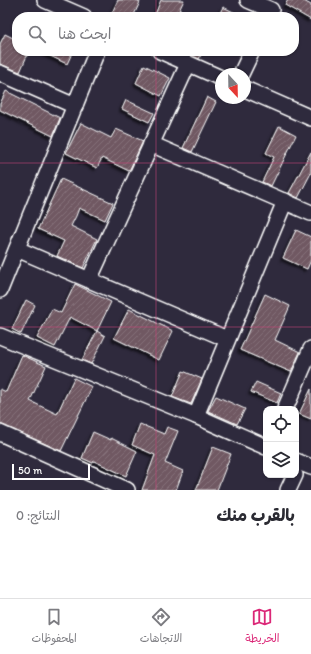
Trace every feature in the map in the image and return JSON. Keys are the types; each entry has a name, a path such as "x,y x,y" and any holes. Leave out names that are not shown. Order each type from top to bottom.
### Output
{"street":[{"path":"46,0 73,12"},
{"path":"248,0 271,9"},
{"path":"0,290 95,56"},
{"path":"171,56 215,75"},
{"path":"244,68 250,56"},
{"path":"89,280 188,64"},
{"path":"0,73 75,106"},
{"path":"251,91 310,116"},
{"path":"151,144 311,212"},
{"path":"196,416 285,201"},
{"path":"17,249 227,340"},
{"path":"0,336 196,416 263,446"},
{"path":"286,406 311,349"},
{"path":"0,433 127,490"},
{"path":"288,490 300,467"}],"building":[{"path":"118,0 136,0 140,2 135,12 112,12"},
{"path":"161,0 184,0 178,12 156,12"},
{"path":"288,0 302,0 311,5 311,20 299,12 285,5"},
{"path":"223,7 234,12 220,12"},
{"path":"5,34 12,38 12,56 27,56 20,72 0,64 0,44"},
{"path":"50,56 71,56 67,64"},
{"path":"193,56 200,56 199,59"},
{"path":"144,65 170,78 161,96 136,83"},
{"path":"6,91 60,118 53,136 0,110 0,104"},
{"path":"207,97 215,101 192,152 183,148"},
{"path":"126,100 154,113 149,122 122,109"},
{"path":"81,123 111,138 116,129 143,141 129,171 102,158 97,168 66,153"},
{"path":"279,126 296,135 271,186 262,182 274,157 266,153"},
{"path":"311,152 311,173 298,198 289,193"},
{"path":"61,179 113,203 105,220 79,208 71,226 97,239 83,268 57,256 64,241 38,229"},
{"path":"296,230 311,237 311,260 307,269 283,258"},
{"path":"75,284 111,302 97,331 70,317 55,347 37,338 52,309 61,313"},
{"path":"265,294 290,306 275,340 300,352 291,372 240,350"},
{"path":"26,300 35,305 21,334 12,329"},
{"path":"129,309 173,331 159,360 114,338"},
{"path":"97,331 105,336 91,364 82,360"},
{"path":"22,355 46,366 30,401 57,414 74,378 92,387 61,451 0,424 0,389 6,392"},
{"path":"183,371 202,379 191,404 172,397"},
{"path":"256,382 281,393 277,403 251,392"},
{"path":"311,389 311,419 299,414"},
{"path":"216,396 245,409 237,424 208,411"},
{"path":"140,424 164,434 167,427 178,431 165,463 183,471 176,490 142,490 155,455 132,445"},
{"path":"93,432 111,440 111,438 137,451 126,476 94,461 93,463 82,458"},
{"path":"213,447 231,454 217,490 196,490"}]}
